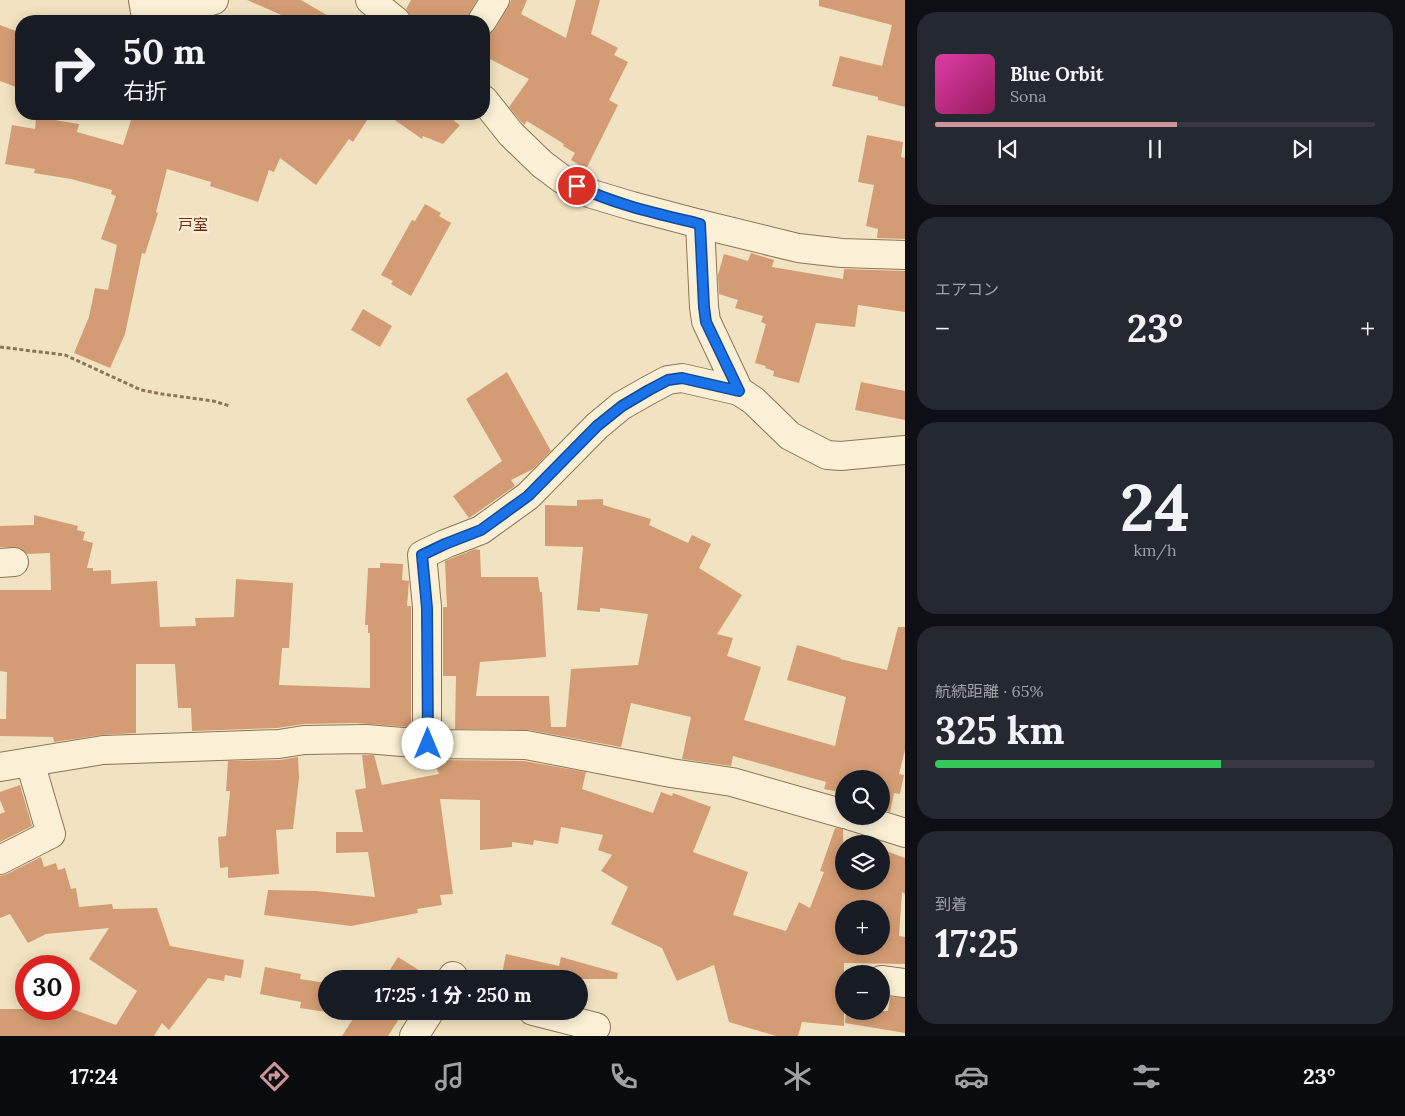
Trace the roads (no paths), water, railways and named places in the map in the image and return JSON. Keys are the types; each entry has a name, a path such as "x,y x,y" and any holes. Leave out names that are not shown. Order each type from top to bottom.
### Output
{"street":[{"path":"143,0 145,12 202,4 214,0"},
{"path":"370,0 389,15"},
{"path":"486,15 495,0"},
{"path":"490,108 511,134 542,164 562,179 592,194 700,224 798,248 842,253 905,255"},
{"path":"700,224 706,322 739,391"},
{"path":"428,744 427,608 422,555 481,530 528,496 597,426 622,406 655,386 668,380 682,378 739,391 754,401 790,436 827,455 842,456 905,450"},
{"path":"0,768 103,750 280,744 304,740 366,739 428,744 526,745 671,773 732,782 835,811"},
{"path":"0,860 51,834 30,762"},
{"path":"880,825 905,833"},
{"path":"890,981 905,983"},
{"path":"414,1036 424,1020"},
{"path":"568,1020 596,1027"}],"district":[{"name":"戸室","path":"193,225"}]}
